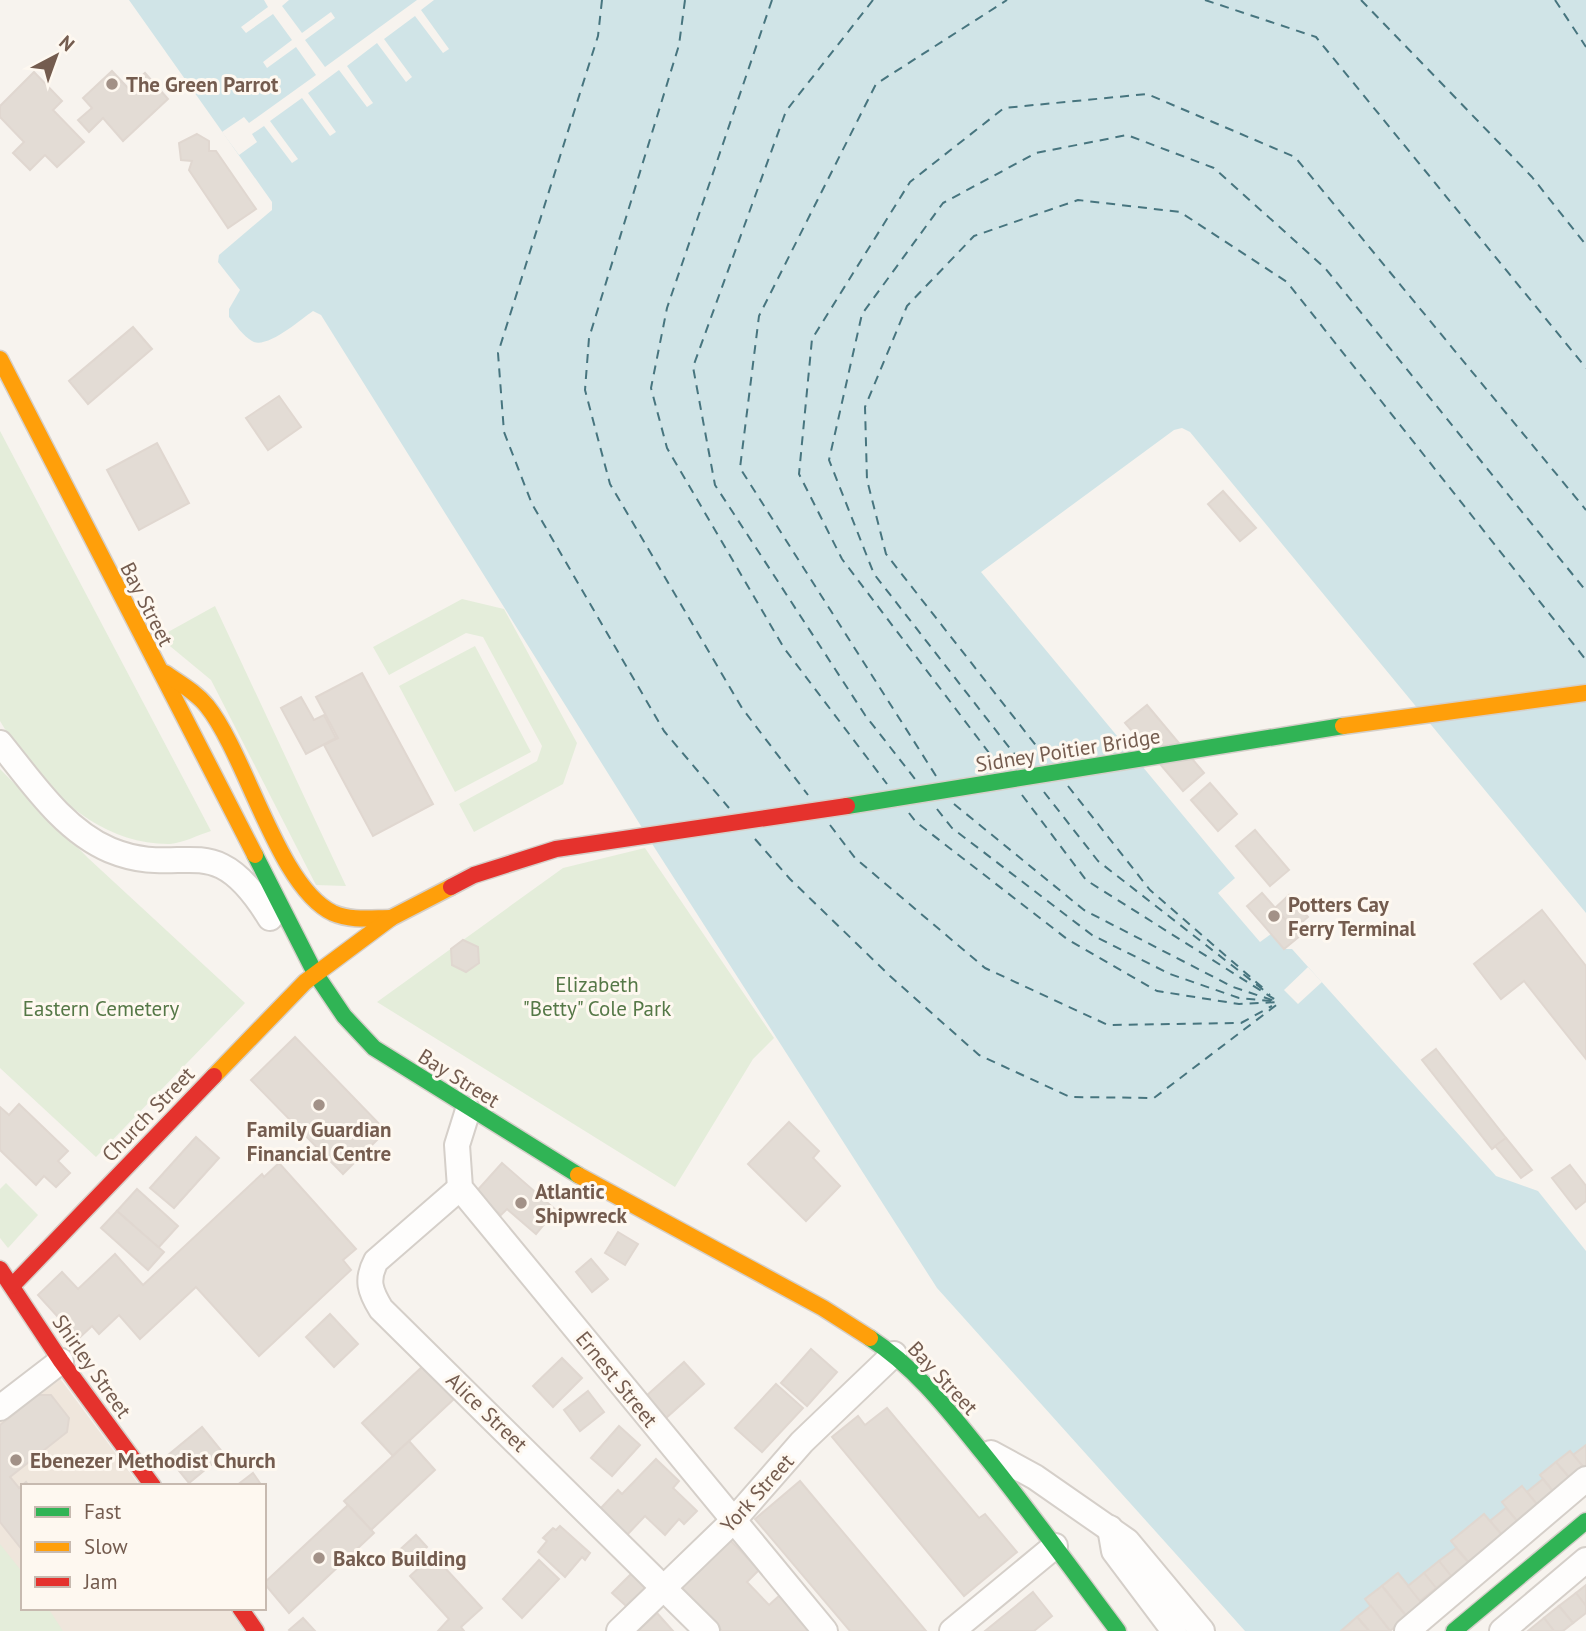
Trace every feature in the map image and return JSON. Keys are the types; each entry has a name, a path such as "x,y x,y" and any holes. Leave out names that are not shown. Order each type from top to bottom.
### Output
{"main road":[{"name":"Bay Street","path":"0,359 310,978 374,1048 468,1110 578,1175 823,1308 894,1354 931,1389 1055,1546 1118,1631"},
{"path":"155,666 207,705 237,756 286,857 310,893 328,909 346,918 391,918"},
{"name":"Sidney Poitier Bridge","path":"391,918 474,874 556,849 763,820 1390,718 1586,693"},
{"name":"Church Street","path":"12,1286 310,978 391,918"},
{"name":"Shirley Street","path":"0,1269 61,1361 152,1484"},
{"path":"1454,1631 1586,1521"},
{"path":"241,1610 256,1631"}],"street":[{"path":"0,743 57,812 108,849 128,856 208,860 233,872 258,899 293,967 310,978"},
{"path":"460,1188 457,1145 468,1110"},
{"name":"Ernest Street","path":"460,1188 825,1631"},
{"name":"Alice Street","path":"460,1188 376,1262 369,1275 371,1292 381,1309 707,1631"},
{"name":"York Street","path":"619,1631 733,1521 802,1442 894,1354"},
{"path":"0,1408 61,1361"},
{"path":"975,1444 1028,1473 1110,1528 1138,1551 1202,1631"},
{"path":"1407,1631 1586,1479"},
{"path":"1110,1528 1114,1551 1174,1631"},
{"path":"952,1631 1055,1546"},
{"path":"1502,1631 1586,1560"}],"shaded area":[{"path":"129,0 1586,0 1586,913 1190,432 1182,428 1174,430 981,572 1235,878 1218,893 1260,942 1271,934 1284,949 1292,949 1496,1176 1538,1191 1586,1251 1586,1445 1573,1455 1569,1451 1540,1475 1543,1479 1527,1492 1522,1486 1502,1502 1506,1508 1490,1521 1484,1514 1456,1548 1408,1586 1397,1573 1366,1599 1371,1606 1341,1631 1245,1631 937,1288 656,850 321,315 313,311 283,333 258,343 246,336 229,317 229,309 240,290 218,262 219,255 272,210 272,202"},
{"path":"47,1361 139,1484 21,1484 21,1610 229,1610 244,1631 0,1631 0,1397"}],"green space":[{"path":"0,431 211,831 170,844 142,841 116,834 92,821 49,787 14,744 0,721"},
{"path":"462,599 504,609 577,743 563,784 474,832 459,804 537,761 542,746 483,637 466,633 389,675 373,647"},
{"path":"215,606 346,886 316,885 211,680 159,637"},
{"path":"475,646 531,752 455,792 399,686"},
{"name":"Eastern Cemetery","path":"0,769 88,858 245,1003 96,1157 0,1068"},
{"name":"Elizabeth \"Betty\" Cole Park","path":"645,848 774,1038 753,1059 675,1187 377,1002 563,868"},
{"path":"6,1183 38,1215 8,1248 0,1238 0,1189"},
{"path":"0,1544 21,1570 21,1610 49,1610 63,1631 0,1631"}],"pier":[{"path":"264,0 289,0 282,6 302,33 331,12 335,18 305,40 325,67 417,0 434,0 421,10 449,49 443,53 415,16 384,39 412,77 406,82 377,43 347,66 373,103 367,107 339,70 308,93 336,132 330,136 302,98 270,121 298,159 292,163 264,126 252,134 257,142 239,155 222,132 244,117 249,123 316,75 296,47 267,68 263,62 292,40 273,14 246,33 241,27 268,7"},
{"path":"1308,967 1322,982 1298,1004 1284,990"}],"building":[{"path":"112,71 128,88 145,73 168,99 123,141 103,118 89,132 78,120 92,108 83,98"},
{"path":"34,72 62,101 53,110 84,142 57,167 45,155 30,170 13,153 24,142 0,117 0,106"},
{"path":"197,134 209,141 209,151 216,151 256,209 228,228 189,170 192,161 181,160 179,143"},
{"path":"133,327 152,349 88,404 69,381"},
{"path":"279,396 301,427 268,450 246,418"},
{"path":"157,443 189,503 139,530 107,470"},
{"path":"1223,491 1256,528 1240,541 1208,504"},
{"path":"362,673 433,804 373,836 324,745 338,738 316,697"},
{"path":"301,697 314,720 324,715 336,738 306,754 281,708"},
{"path":"1147,705 1204,773 1183,791 1125,723"},
{"path":"1210,783 1237,814 1218,831 1191,800"},
{"path":"1255,830 1289,870 1270,886 1236,846"},
{"path":"1262,893 1300,936 1284,949 1247,906"},
{"path":"1289,895 1308,917 1294,929 1275,908"},
{"path":"1542,910 1586,966 1586,1059 1524,981 1501,999 1474,964"},
{"path":"463,940 478,947 479,963 466,972 452,965 451,949"},
{"name":"Family Guardian Financial Centre","path":"295,1037 386,1131 343,1174 251,1080"},
{"path":"1436,1049 1506,1138 1492,1149 1422,1060"},
{"path":"19,1104 68,1151 58,1161 70,1173 56,1187 44,1176 36,1185 0,1150 0,1107 9,1115"},
{"path":"789,1122 819,1151 813,1158 840,1186 806,1221 748,1164"},
{"path":"196,1137 219,1158 174,1208 150,1188"},
{"path":"1506,1138 1532,1170 1521,1178 1495,1146"},
{"path":"279,1163 356,1249 343,1260 351,1270 259,1356 196,1287 140,1339 119,1315 99,1334 92,1326 78,1339 38,1295 62,1272 78,1289 115,1254 143,1285 262,1174 264,1177"},
{"path":"502,1163 556,1210 536,1234 507,1209 501,1215 475,1193"},
{"path":"1570,1165 1586,1186 1586,1201 1576,1209 1552,1178"},
{"path":"137,1189 178,1226 158,1248 117,1211"},
{"path":"117,1211 164,1252 148,1270 101,1228"},
{"path":"618,1232 638,1244 625,1265 605,1253"},
{"path":"591,1259 608,1279 592,1292 576,1272"},
{"path":"330,1314 358,1344 334,1367 306,1337"},
{"path":"811,1349 837,1372 807,1406 781,1383"},
{"path":"562,1358 582,1378 553,1407 533,1386"},
{"path":"684,1362 704,1384 666,1418 646,1396"},
{"path":"423,1366 454,1399 393,1456 362,1423"},
{"path":"776,1384 803,1408 762,1452 735,1428"},
{"path":"588,1391 604,1412 580,1431 564,1410"},
{"name":"Ebenezer Methodist Church","path":"38,1395 51,1395 69,1418 67,1432 10,1477 19,1488 21,1486 21,1548 0,1522 0,1425"},
{"path":"887,1408 979,1518 985,1514 1017,1552 964,1596 832,1437 858,1416 865,1425"},
{"path":"619,1426 640,1445 612,1476 591,1458"},
{"path":"202,1427 224,1454 189,1483 167,1456"},
{"path":"409,1441 435,1470 371,1530 344,1501"},
{"path":"1586,1445 1586,1470 1573,1455"},
{"path":"1570,1451 1586,1470 1573,1482 1556,1462"},
{"path":"656,1459 679,1481 673,1488 697,1511 684,1524 679,1519 665,1535 645,1516 626,1536 599,1510 618,1490 622,1494"},
{"path":"1556,1462 1573,1482 1556,1495 1540,1475"},
{"path":"253,1473 261,1484 239,1484"},
{"path":"1543,1479 1556,1495 1540,1508 1527,1492"},
{"path":"800,1481 926,1631 850,1631 755,1519"},
{"path":"1522,1486 1538,1506 1518,1522 1502,1502"},
{"name":"Bakco Building","path":"348,1505 374,1533 289,1613 266,1585 266,1581"},
{"path":"1506,1508 1518,1522 1502,1535 1490,1521"},
{"path":"1484,1514 1502,1535 1468,1562 1451,1541"},
{"path":"560,1526 590,1553 585,1560 582,1557 565,1577 538,1552 547,1541 543,1538 553,1528 556,1530"},
{"path":"416,1535 427,1547 406,1566 395,1554"},
{"path":"729,1539 759,1570 747,1582 769,1605 779,1596 810,1629 808,1631 722,1631 679,1586"},
{"path":"1456,1548 1468,1562 1451,1576 1439,1561"},
{"path":"433,1555 482,1608 461,1627 464,1631 438,1631 449,1619 410,1576"},
{"path":"539,1560 559,1579 522,1618 503,1599"},
{"path":"1439,1561 1451,1576 1436,1588 1424,1573"},
{"path":"632,1573 646,1587 626,1606 612,1593"},
{"path":"1398,1573 1423,1604 1407,1617 1382,1586"},
{"path":"1424,1573 1436,1588 1420,1601 1408,1586"},
{"path":"1586,1585 1586,1606 1576,1593"},
{"path":"1382,1586 1407,1617 1390,1631 1365,1599"},
{"path":"1033,1592 1052,1616 1034,1631 985,1631"},
{"path":"1576,1593 1586,1606 1586,1613 1573,1623 1559,1606"},
{"path":"1371,1606 1390,1631 1369,1631 1357,1617"},
{"path":"1559,1606 1573,1623 1563,1631 1554,1631 1544,1618"},
{"path":"657,1613 673,1631 638,1631"},
{"path":"1357,1617 1369,1631 1341,1631"},
{"path":"303,1618 315,1631 289,1630"},
{"path":"1544,1618 1554,1631 1528,1631"}],"ferry route":[{"path":"602,0 598,36 498,353 504,432 532,504 664,731 729,808"},
{"path":"685,0 679,45 589,338 585,390 610,484 742,708 808,795"},
{"path":"772,0 667,308 651,388 667,448 784,648 887,784"},
{"path":"873,0 786,111 693,367 715,485 865,715 915,779"},
{"path":"936,776 740,468 759,316 876,84 1007,0"},
{"path":"1205,0 1316,37 1586,368"},
{"path":"1361,0 1532,177 1586,245"},
{"path":"1555,0 1586,47"},
{"path":"999,766 842,559 799,474 812,339 910,182 1004,108 1147,94 1295,157 1586,510"},
{"path":"1019,760 874,574 829,460 862,314 943,203 1036,153 1127,135 1214,168 1325,268 1586,591"},
{"path":"1045,757 886,554 867,480 865,407 907,306 974,236 1078,200 1180,212 1287,282 1586,660"},
{"path":"1068,786 1150,890 1263,988"},
{"path":"1044,792 1098,861 1270,995"},
{"path":"1022,795 1086,880 1279,1002"},
{"path":"954,804 1084,910 1233,987 1275,1001"},
{"path":"937,809 952,828 1092,935 1170,974 1239,998 1271,1001"},
{"path":"909,813 916,822 1067,939 1157,991 1239,1004 1278,1002"},
{"path":"830,825 855,858 985,968 1108,1025 1241,1023 1272,1006"},
{"path":"755,839 790,879 890,976 979,1055 1070,1097 1154,1098 1279,1003"}],"traffic: fast":[{"path":"847,806 1343,726"},
{"path":"255,855 315,973 344,1016 374,1048 578,1175"},
{"path":"870,1338 917,1376 944,1405 1017,1496 1118,1631"},
{"path":"1454,1631 1586,1521"}],"traffic: slow":[{"path":"0,359 255,855"},
{"path":"165,673 203,701 222,728 280,849 313,899 340,916 391,918"},
{"path":"1343,726 1586,693"},
{"path":"214,1076 305,982 391,918 451,887"},
{"path":"578,1175 823,1308 870,1338"}],"traffic: jam":[{"path":"451,887 474,875 556,849 847,806"},
{"path":"12,1286 214,1076"},
{"path":"0,1269 61,1361 152,1484"},
{"path":"241,1610 256,1631"}],"place":[{"name":"The Green Parrot","path":"112,84"},
{"name":"Potters Cay Ferry Terminal","path":"1274,916"},
{"name":"Family Guardian Financial Centre","path":"319,1105"},
{"name":"Atlantic Shipwreck","path":"521,1203"},
{"name":"Ebenezer Methodist Church","path":"16,1460"},
{"name":"Bakco Building","path":"319,1558"}]}
